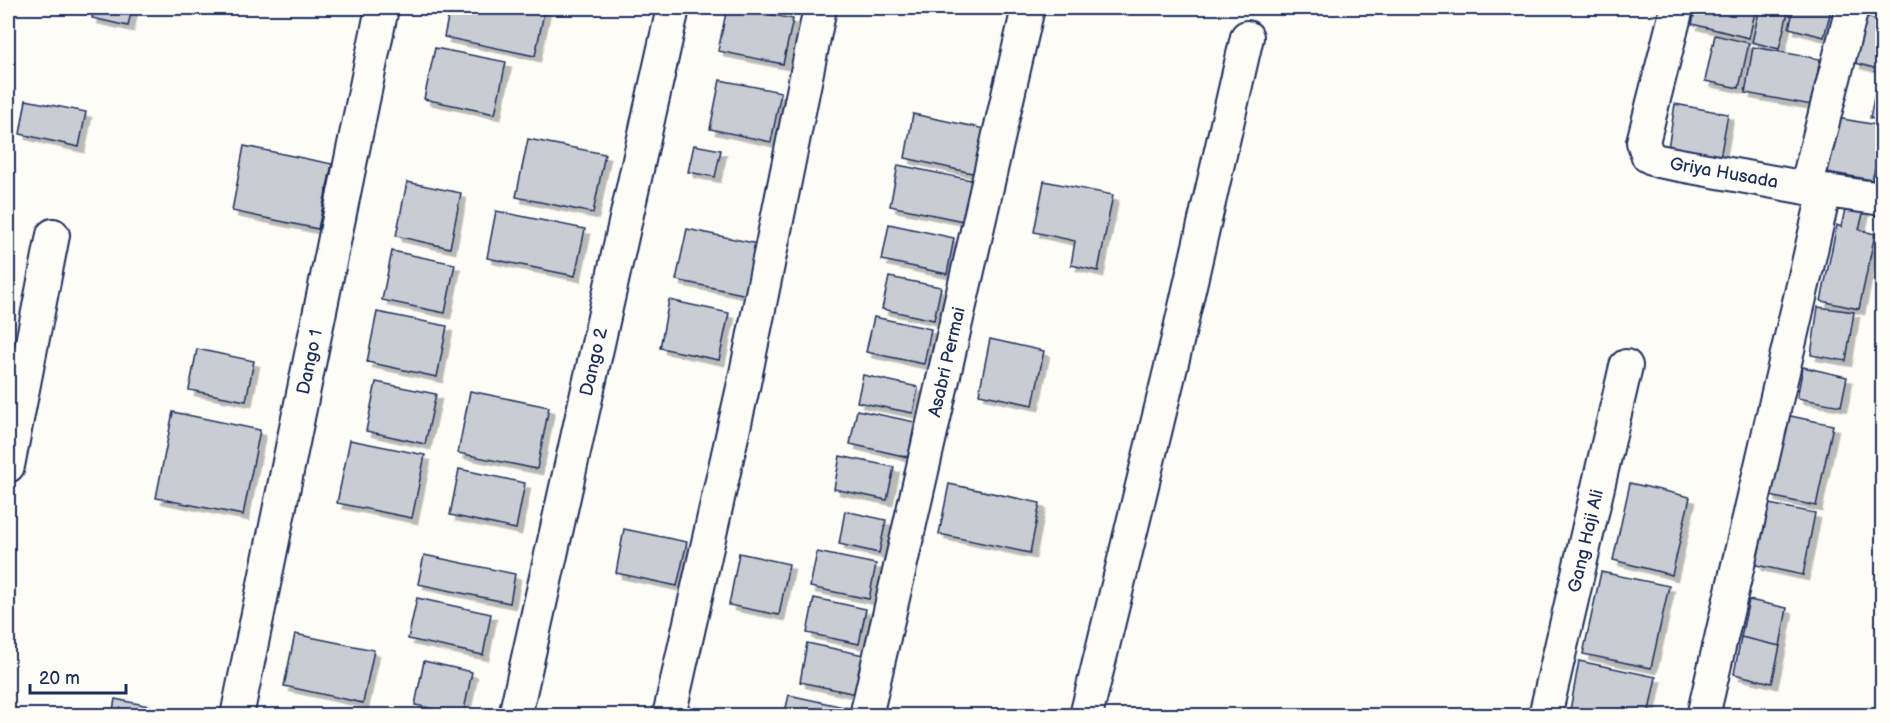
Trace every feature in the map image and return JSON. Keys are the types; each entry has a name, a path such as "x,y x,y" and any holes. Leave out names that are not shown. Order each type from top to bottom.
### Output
{"street":[{"name":"Dango 1","path":"237,716 382,8"},
{"name":"Dango 2","path":"515,716 673,8"},
{"path":"669,716 744,383 820,8"},
{"name":"Asabri Permai","path":"866,716 1028,8"},
{"name":"Griya Husada","path":"1677,8 1643,142 1648,156 1658,161 1815,189 1882,198"},
{"path":"1703,716 1852,8"},
{"path":"1086,716 1177,342 1247,37"},
{"path":"8,466 53,235"},
{"name":"Gang Haji Ali","path":"1545,716 1626,366"}],"building":[{"path":"94,8 132,8 128,26 92,18"},
{"path":"450,8 545,8 535,56 444,37"},
{"path":"727,8 738,8 793,19 783,64 718,51"},
{"path":"1696,8 1756,8 1749,38 1692,24"},
{"path":"1760,8 1789,8 1779,49 1752,42"},
{"path":"1794,8 1831,10 1824,37 1789,28"},
{"path":"1865,17 1882,21 1882,70 1855,63"},
{"path":"1715,35 1749,43 1739,88 1705,81"},
{"path":"1753,47 1820,59 1812,105 1745,93"},
{"path":"435,48 506,62 495,114 424,99"},
{"path":"1879,73 1882,74 1882,121 1870,118"},
{"path":"720,80 781,92 771,142 710,129"},
{"path":"26,100 86,112 79,147 20,134"},
{"path":"1675,104 1728,114 1720,158 1668,149"},
{"path":"913,114 990,130 981,175 905,158"},
{"path":"1837,118 1882,126 1882,169 1875,168 1872,180 1827,172"},
{"path":"528,139 605,154 593,213 516,197"},
{"path":"694,145 721,150 715,177 688,172"},
{"path":"244,146 332,164 318,229 232,211"},
{"path":"898,165 981,182 973,223 890,206"},
{"path":"1044,181 1113,195 1098,271 1071,265 1075,241 1034,232"},
{"path":"407,182 461,193 450,248 396,236"},
{"path":"1847,201 1865,205 1859,230 1875,234 1859,309 1821,301 1837,225 1841,227"},
{"path":"496,211 585,229 575,276 487,258"},
{"path":"889,224 954,238 947,274 882,260"},
{"path":"687,229 763,245 752,296 676,280"},
{"path":"392,251 455,264 445,313 382,300"},
{"path":"889,277 941,287 934,320 882,309"},
{"path":"669,300 729,313 719,360 660,348"},
{"path":"1818,307 1854,312 1846,361 1811,355"},
{"path":"377,312 447,326 437,377 367,362"},
{"path":"874,317 931,329 924,364 866,352"},
{"path":"990,339 1044,351 1033,405 979,394"},
{"path":"197,349 254,361 246,401 189,390"},
{"path":"1803,367 1847,377 1841,406 1797,398"},
{"path":"863,375 918,387 913,413 857,402"},
{"path":"376,382 436,394 425,444 366,431"},
{"path":"470,391 549,407 537,469 458,453"},
{"path":"857,410 915,422 908,457 850,444"},
{"path":"173,412 260,430 243,515 156,498"},
{"path":"1786,415 1833,425 1816,506 1770,496"},
{"path":"350,440 425,455 412,518 337,503"},
{"path":"840,456 894,467 887,500 834,489"},
{"path":"459,469 525,483 516,529 450,515"},
{"path":"1630,483 1690,497 1672,575 1613,560"},
{"path":"949,484 1040,503 1030,553 939,534"},
{"path":"1769,504 1815,513 1803,575 1756,565"},
{"path":"845,511 886,520 879,553 839,544"},
{"path":"624,529 687,542 677,586 616,573"},
{"path":"817,552 876,564 869,599 810,587"},
{"path":"739,553 789,564 779,615 729,605"},
{"path":"424,555 515,574 510,603 418,584"},
{"path":"1601,572 1669,586 1651,668 1583,654"},
{"path":"417,598 491,614 483,655 408,639"},
{"path":"814,598 866,609 859,644 807,633"},
{"path":"1749,600 1787,608 1780,646 1741,637"},
{"path":"295,634 374,650 363,703 284,686"},
{"path":"1741,637 1780,646 1772,683 1734,674"},
{"path":"807,643 864,655 856,694 800,682"},
{"path":"424,661 472,672 463,715 415,705"},
{"path":"1579,661 1656,677 1648,716 1569,716"},
{"path":"789,695 853,709 852,716 784,716"},
{"path":"115,699 183,713 182,716 112,716"}]}
